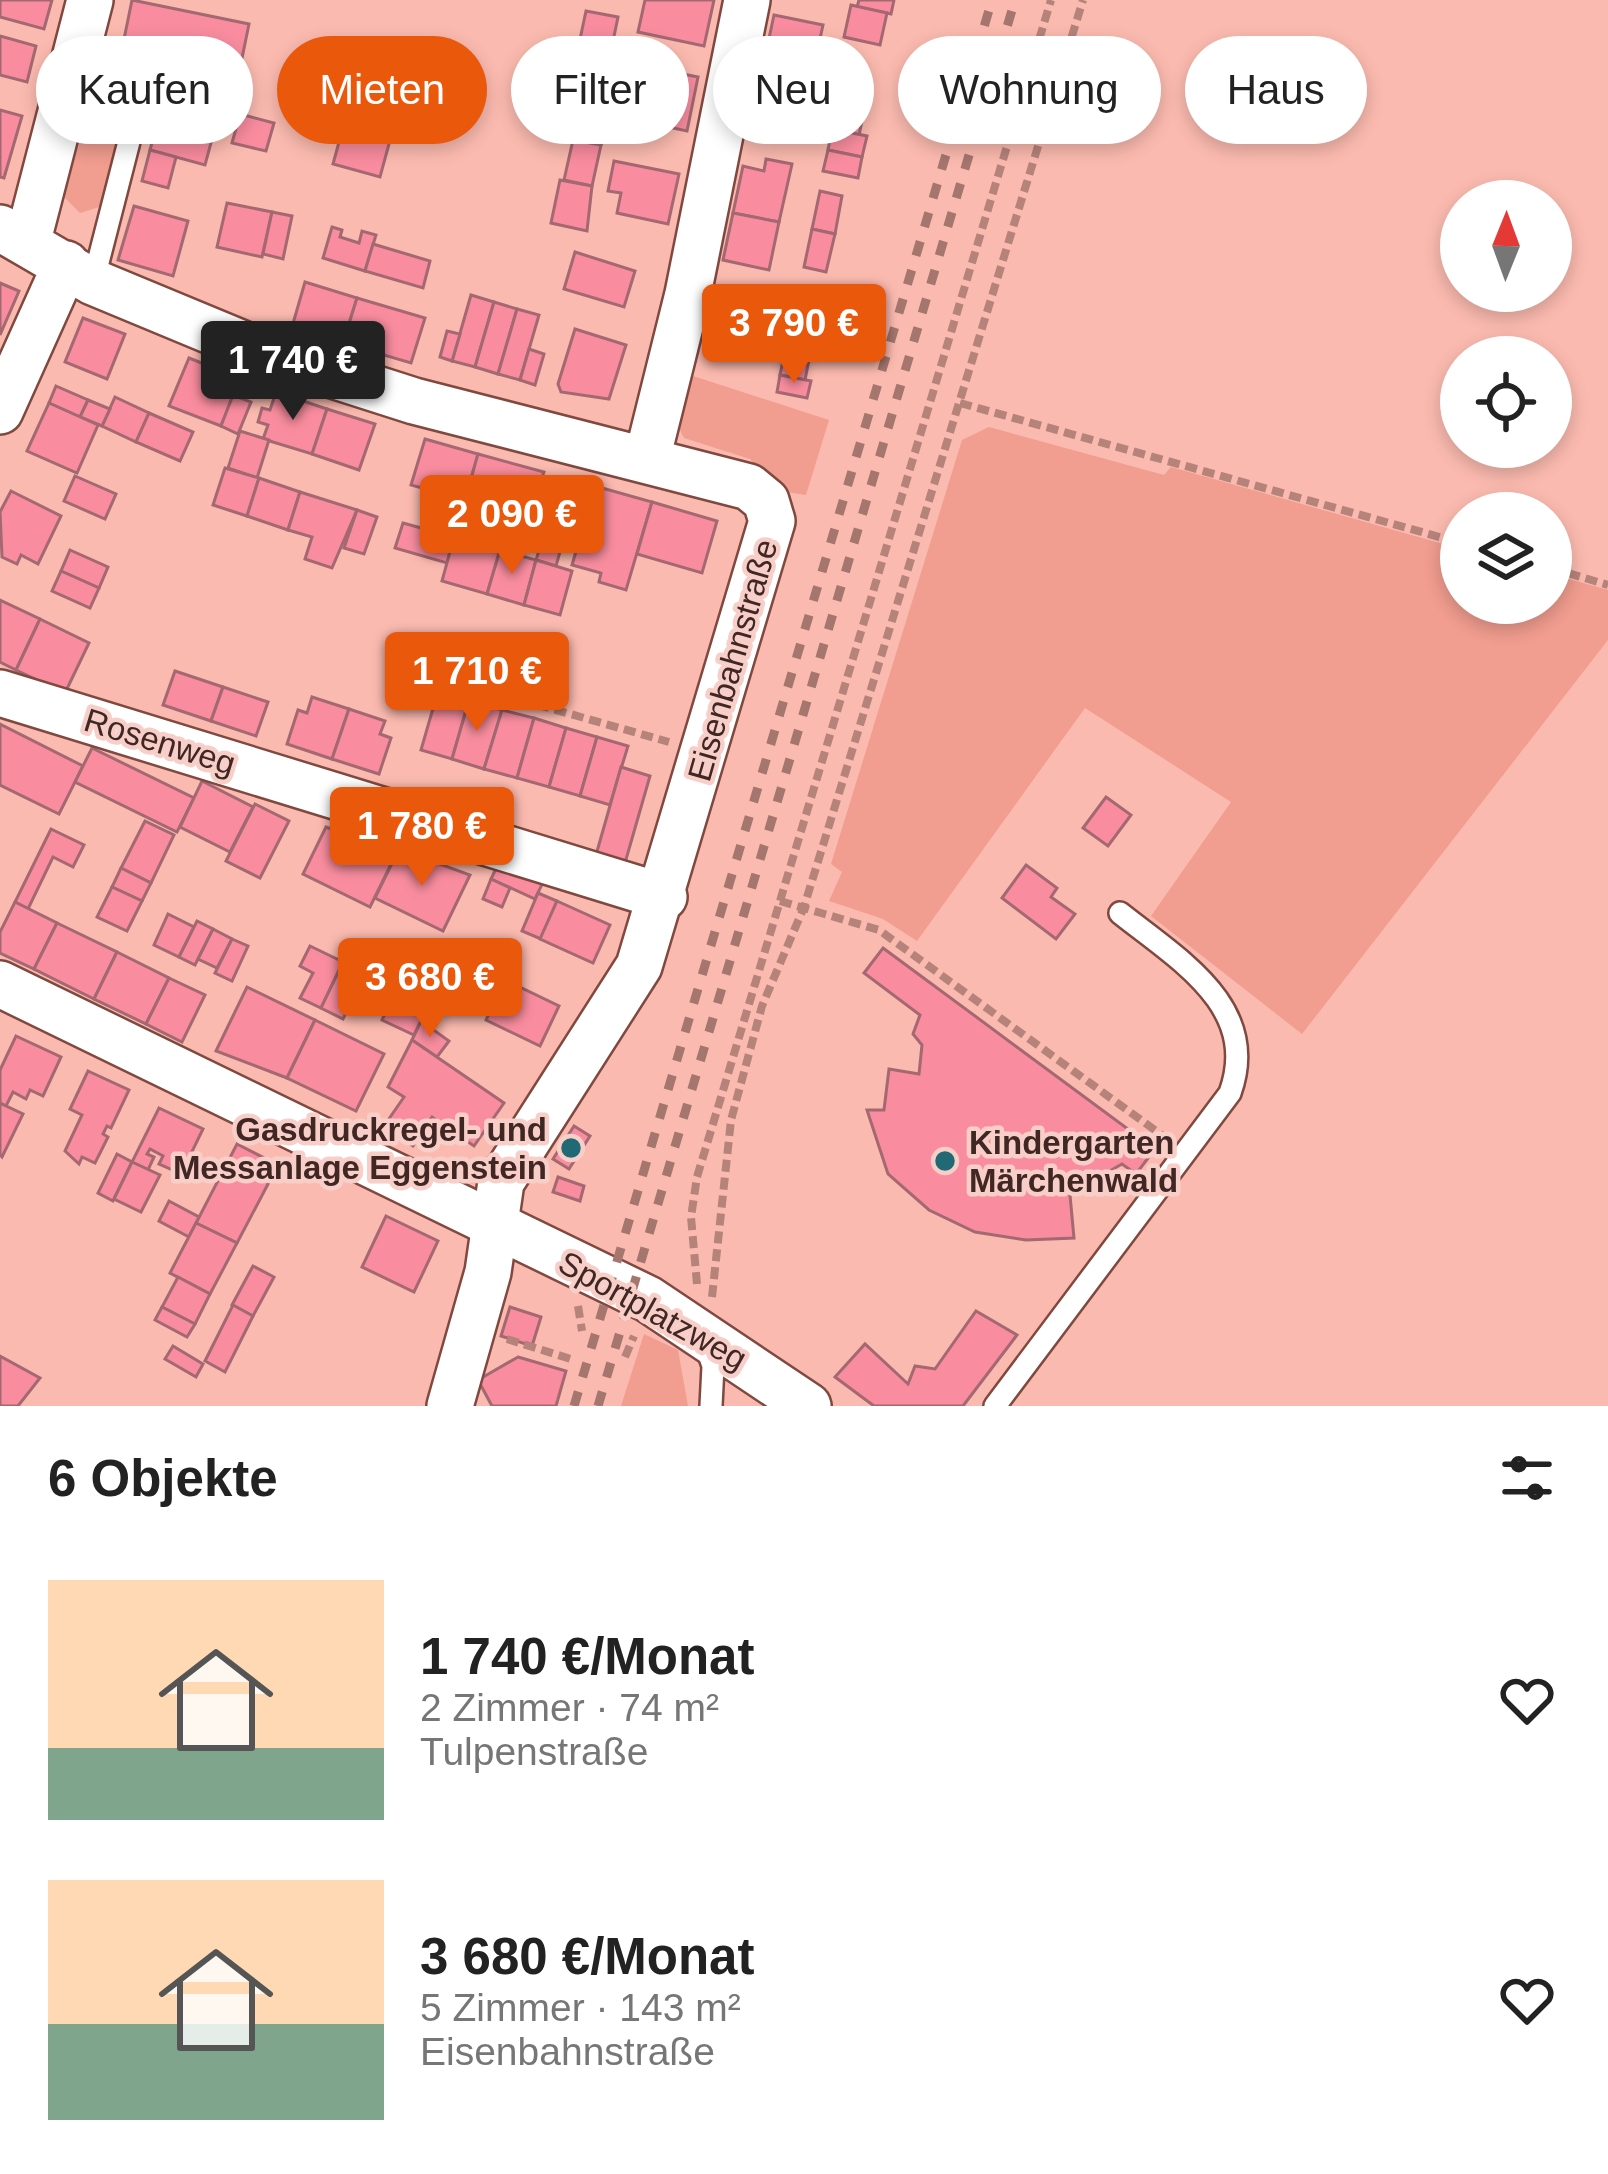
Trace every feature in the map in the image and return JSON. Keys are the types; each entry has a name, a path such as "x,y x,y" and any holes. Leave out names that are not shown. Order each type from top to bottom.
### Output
{"street":[{"path":"82,36 91,0"},
{"path":"47,144 14,234 80,273 307,367 415,401 646,459 688,294 747,0"},
{"path":"0,411 80,273"},
{"name":"Eisenbahnstraße","path":"450,1406 488,1272 491,1224 501,1181 639,966 664,897 772,521 766,501 749,487 646,459"},
{"name":"Rosenweg","path":"0,693 664,897"},
{"name":"Sportplatzweg","path":"0,984 648,1299 808,1406"}],"lane":[{"path":"80,273 123,144"},
{"path":"995,1406 1230,1093 1240,1063 1239,1039 1210,990 1120,913"},
{"path":"701,1333 713,1366 711,1406"}],"path":[{"path":"701,1333 691,1217 697,1178 1052,0"},
{"path":"701,1333 716,1283 731,1120 762,1006 804,907 1082,0"},
{"path":"960,403 1440,537"},
{"path":"1572,574 1608,584"},
{"path":"468,685 705,753"},
{"path":"780,901 879,930 1183,1151"},
{"path":"472,1328 574,1360"}],"shaded area":[{"path":"79,144 119,144 102,206 80,213 63,196"},
{"path":"690,375 829,420 806,495 780,491 750,459 684,438 678,426"},
{"path":"989,427 1164,475 1171,467 1440,543 1440,624 1572,624 1572,580 1608,590 1608,640 1302,1034 1151,916 1231,802 1085,708 917,941 883,919 829,901 842,872 831,864 962,440"},
{"path":"644,1334 678,1350 688,1406 621,1406"}],"building":[{"path":"0,0 52,0 44,29 0,17"},
{"path":"132,0 249,24 247,36 125,36"},
{"path":"645,0 714,0 704,46 689,43 689,36 638,32"},
{"path":"859,0 894,0 891,14 857,7"},
{"path":"851,5 887,13 880,45 874,44 874,36 844,36"},
{"path":"586,11 618,17 614,36 581,36"},
{"path":"774,15 823,25 821,36 770,36"},
{"path":"0,36 36,46 27,82 0,75"},
{"path":"689,75 698,77 689,121"},
{"path":"0,110 22,116 4,178 0,177"},
{"path":"253,117 274,123 266,151 236,144 253,144"},
{"path":"152,144 211,144 205,165 150,150"},
{"path":"338,144 389,144 380,177 333,164"},
{"path":"572,144 601,145 592,186 564,180"},
{"path":"829,144 865,144 862,157 828,150"},
{"path":"150,150 176,157 168,188 142,181"},
{"path":"828,150 862,157 858,178 823,171"},
{"path":"766,159 792,164 779,222 733,213 743,166 764,171"},
{"path":"614,161 679,174 668,224 617,213 621,193 608,191"},
{"path":"560,180 592,186 587,231 551,223"},
{"path":"820,191 842,196 835,234 812,229"},
{"path":"227,203 272,212 262,257 217,247"},
{"path":"134,206 188,221 173,276 118,260"},
{"path":"272,212 292,216 283,259 263,254"},
{"path":"733,213 779,222 769,270 723,260"},
{"path":"332,227 342,230 340,237 359,243 362,231 376,235 365,271 323,258"},
{"path":"812,229 835,234 826,272 804,267"},
{"path":"373,244 430,261 423,288 365,271"},
{"path":"575,252 635,271 624,307 564,289"},
{"path":"305,282 357,298 343,343 292,327"},
{"path":"0,283 19,291 0,335"},
{"path":"788,291 822,298 817,319 784,311"},
{"path":"471,295 494,302 475,367 452,361"},
{"path":"357,298 425,318 411,363 343,343"},
{"path":"721,298 817,319 805,380 780,375 787,340 762,334 757,354 743,351 741,359 711,345"},
{"path":"494,302 517,309 498,374 475,367"},
{"path":"517,309 539,315 520,380 498,374"},
{"path":"83,318 125,334 107,379 65,362"},
{"path":"575,329 626,345 609,399 561,392 558,384"},
{"path":"447,331 460,334 452,361 440,357"},
{"path":"529,349 544,354 535,385 520,380"},
{"path":"189,358 240,378 221,426 169,406"},
{"path":"780,375 811,381 807,398 777,392"},
{"path":"56,386 88,400 80,417 49,403"},
{"path":"276,392 327,409 312,454 263,439 268,425 258,422 262,408 270,410"},
{"path":"233,395 251,402 238,434 221,426"},
{"path":"115,397 149,413 136,442 102,426"},
{"path":"88,400 110,409 102,426 80,417"},
{"path":"49,403 98,425 77,473 27,451"},
{"path":"327,409 375,424 359,470 312,454"},
{"path":"149,413 193,432 180,461 136,442"},
{"path":"240,431 269,440 257,478 228,468"},
{"path":"425,439 478,454 465,500 411,485"},
{"path":"478,454 544,472 525,524 512,520 513,514 465,500"},
{"path":"225,468 259,478 247,516 213,505"},
{"path":"75,476 116,494 105,519 64,501"},
{"path":"259,478 300,492 288,530 247,516"},
{"path":"595,486 652,502 626,590 599,582 601,573 572,565"},
{"path":"11,491 61,516 38,564 21,555 17,564 2,557 0,512"},
{"path":"300,492 357,510 332,568 305,559 312,537 288,530"},
{"path":"652,502 717,521 702,573 637,554"},
{"path":"357,510 377,517 364,554 344,548"},
{"path":"550,515 569,520 556,566 536,560"},
{"path":"403,523 454,537 447,563 395,548"},
{"path":"454,537 500,550 487,594 442,581"},
{"path":"70,550 108,567 99,588 61,571"},
{"path":"500,550 536,560 524,605 487,594"},
{"path":"536,560 572,571 560,615 524,605"},
{"path":"61,571 99,588 90,608 52,591"},
{"path":"0,600 40,619 16,670 0,662"},
{"path":"40,619 89,643 65,693 16,670"},
{"path":"175,671 223,687 211,721 163,705"},
{"path":"223,687 268,702 256,736 211,721"},
{"path":"438,691 469,700 452,759 421,750"},
{"path":"312,697 349,709 332,759 287,744 298,710 307,713"},
{"path":"469,700 502,710 484,769 452,759"},
{"path":"349,709 385,721 380,734 391,738 379,774 332,759"},
{"path":"502,710 534,718 517,778 484,769"},
{"path":"534,718 566,728 549,787 517,778"},
{"path":"0,724 83,766 59,814 0,785"},
{"path":"566,728 597,737 580,796 549,787"},
{"path":"597,737 628,746 610,805 580,796"},
{"path":"92,748 194,798 177,832 75,782"},
{"path":"621,767 650,776 623,870 594,862"},
{"path":"202,781 253,807 230,852 180,827"},
{"path":"1106,797 1131,815 1108,846 1083,828"},
{"path":"255,804 289,821 260,878 226,861"},
{"path":"145,821 174,835 151,883 121,868"},
{"path":"326,827 396,854 370,907 303,874"},
{"path":"51,829 84,845 73,867 53,857 28,909 15,902"},
{"path":"399,849 470,875 443,931 375,898"},
{"path":"499,862 546,876 535,899 491,879"},
{"path":"1026,865 1057,888 1051,897 1075,914 1056,939 1002,898"},
{"path":"121,868 151,883 142,901 112,887"},
{"path":"491,879 510,888 502,907 483,899"},
{"path":"112,887 142,901 127,931 97,917"},
{"path":"538,893 557,901 541,939 522,931"},
{"path":"557,901 610,925 593,963 540,939"},
{"path":"15,902 57,923 34,969 0,953 0,932"},
{"path":"168,914 194,927 179,957 154,945"},
{"path":"197,921 213,929 195,965 179,957"},
{"path":"57,923 117,952 94,999 34,969"},
{"path":"213,929 232,939 217,968 198,959"},
{"path":"232,939 248,946 232,981 215,973"},
{"path":"460,940 489,953 466,993 441,981"},
{"path":"310,946 343,962 321,1008 300,998 313,973 300,966"},
{"path":"883,948 1155,1149 1136,1174 1122,1164 1108,1172 1114,1183 1099,1191 1092,1182 1070,1195 1074,1238 1026,1240 975,1232 929,1210 888,1174 867,1110 884,1110 889,1069 919,1074 922,1045 913,1034 920,1015 864,973"},
{"path":"117,952 169,978 146,1024 94,999"},
{"path":"414,954 446,969 428,1006 396,990"},
{"path":"343,962 377,979 367,1000 355,994 343,1019 321,1008"},
{"path":"169,978 205,995 182,1042 146,1024"},
{"path":"505,980 559,1006 540,1046 486,1020"},
{"path":"247,987 315,1020 287,1078 216,1051"},
{"path":"396,990 428,1006 414,1035 382,1020"},
{"path":"315,1020 384,1054 356,1111 287,1078"},
{"path":"421,1021 449,1041 437,1057 412,1040"},
{"path":"16,1036 61,1057 43,1096 30,1090 26,1099 13,1092 6,1106 0,1103 0,1070"},
{"path":"412,1040 504,1103 474,1146 432,1117 413,1146 384,1126 404,1097 388,1087"},
{"path":"88,1071 129,1090 111,1128 107,1126 103,1134 108,1137 95,1163 82,1157 79,1164 65,1151 82,1115 70,1109"},
{"path":"0,1103 23,1114 2,1157 0,1155"},
{"path":"159,1108 203,1129 185,1166 179,1163 175,1171 159,1164 163,1156 150,1149 147,1154 154,1157 148,1170 132,1162"},
{"name":"Gasdruckregel- und Messanlage Eggenstein","path":"574,1126 590,1136 569,1169 553,1159"},
{"path":"237,1144 278,1165 237,1243 196,1223"},
{"path":"117,1154 132,1162 113,1201 98,1193"},
{"path":"132,1162 160,1175 141,1212 114,1199"},
{"path":"558,1177 584,1186 580,1201 553,1192"},
{"path":"169,1201 199,1217 189,1237 159,1221"},
{"path":"386,1216 438,1241 414,1292 362,1267"},
{"path":"196,1223 237,1243 210,1294 170,1273"},
{"path":"253,1266 274,1277 253,1316 232,1305"},
{"path":"178,1277 210,1294 195,1324 162,1307"},
{"path":"233,1305 253,1316 225,1372 205,1361"},
{"path":"162,1307 195,1324 187,1337 155,1320"},
{"path":"510,1307 541,1317 532,1346 501,1336"},
{"path":"976,1311 1017,1335 963,1406 874,1406 835,1377 865,1344 908,1384 915,1366 935,1369"},
{"path":"173,1346 203,1364 196,1377 165,1359"},
{"path":"0,1356 40,1378 18,1406 0,1406"},
{"path":"518,1357 566,1371 556,1406 492,1406 478,1380"}],"railway":[{"path":"574,1406 992,0"},
{"path":"598,1406 1015,0"}],"place":[{"name":"Gasdruckregel- und Messanlage Eggenstein","path":"571,1148"},
{"name":"Kindergarten Märchenwald","path":"945,1161"}]}
